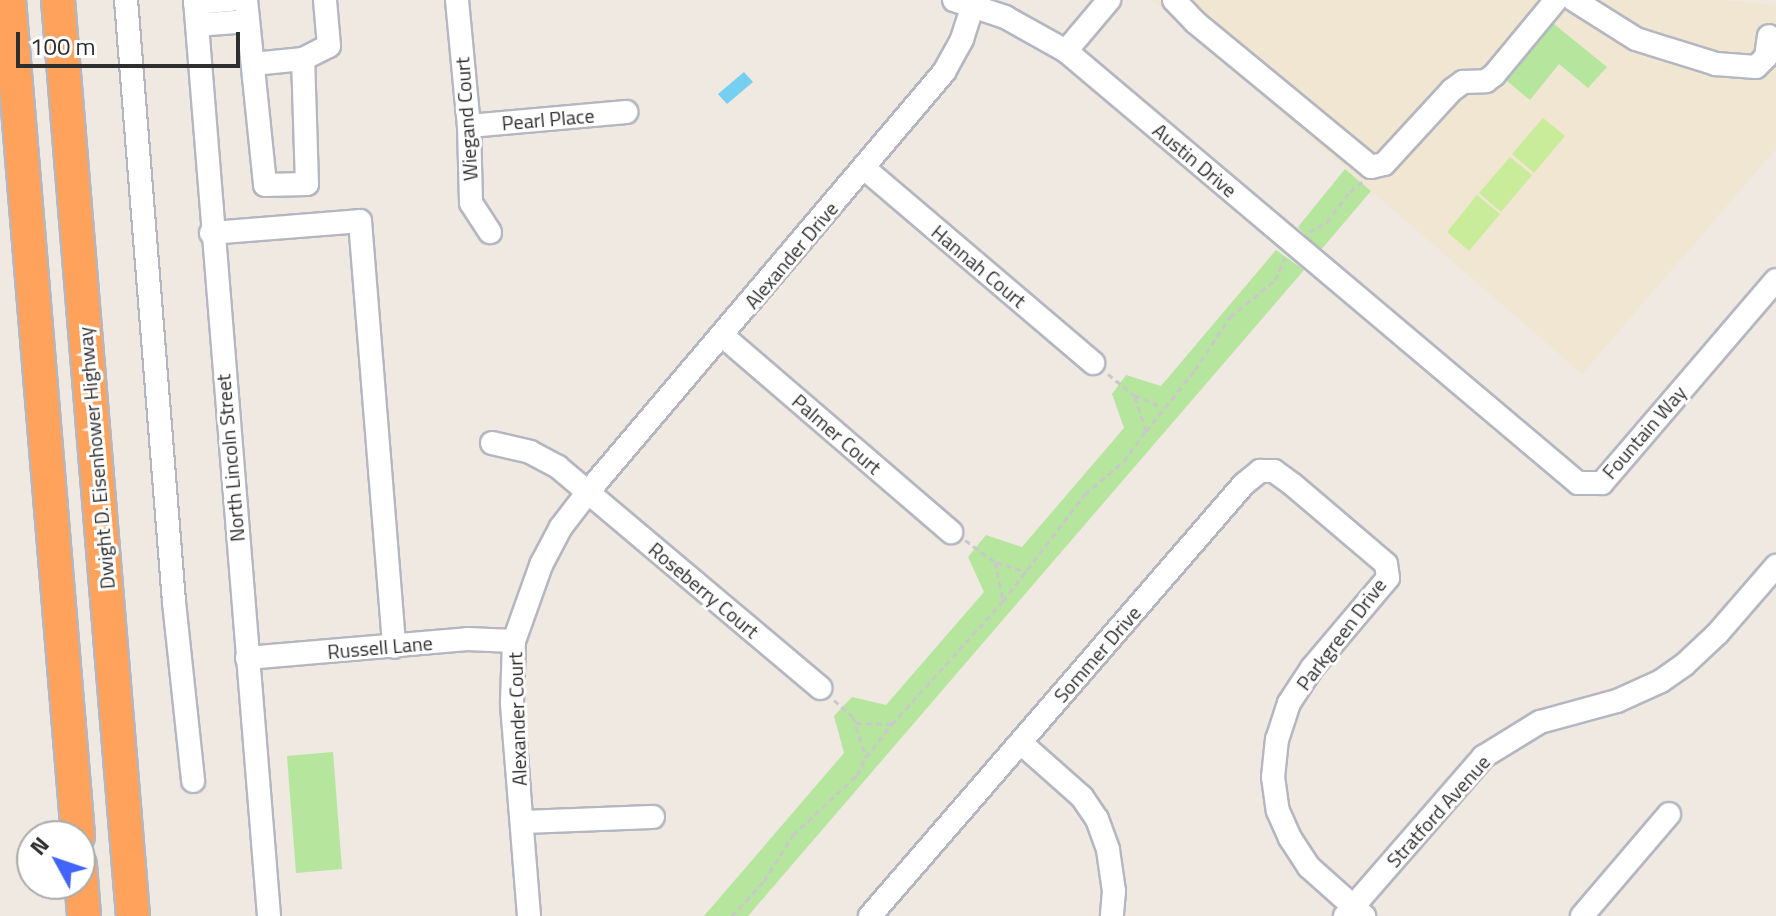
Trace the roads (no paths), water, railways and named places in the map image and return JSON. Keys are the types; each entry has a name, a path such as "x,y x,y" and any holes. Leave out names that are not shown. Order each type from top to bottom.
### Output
{"highway":[{"path":"9,0 77,820"},
{"name":"Dwight D. Eisenhower Highway","path":"58,0 133,916"},
{"path":"72,820 75,798"}],"street":[{"path":"126,0 179,661 193,781"},
{"path":"196,10 232,0"},
{"path":"253,64 303,59 329,46 325,0"},
{"name":"Wiegand Court","path":"457,0 469,126 471,203 490,232"},
{"path":"1066,51 1109,0"},
{"path":"1174,0 1219,42 1371,167 1384,164 1452,90 1463,82 1486,81 1494,75 1556,0"},
{"path":"1574,0 1636,39 1716,64 1756,67 1766,57 1769,36"},
{"name":"Austin Drive","path":"964,3 1005,17 1066,51 1418,349"},
{"name":"Alexander Drive","path":"588,492 944,72 962,39 964,3"},
{"path":"196,10 247,10 265,185 307,184 303,59"},
{"name":"North Lincoln Street","path":"196,10 211,233 269,916"},
{"name":"Pearl Place","path":"469,126 626,112"},
{"name":"Hannah Court","path":"864,168 1093,363"},
{"path":"211,233 360,221 394,647"},
{"name":"Fountain Way","path":"1418,349 1556,467 1578,483 1602,483 1776,280"},
{"name":"Palmer Court","path":"723,336 951,532"},
{"name":"Roseberry Court","path":"492,443 530,452 558,467 820,688"},
{"name":"Sommer Drive","path":"870,916 1244,484 1260,471 1274,471 1342,528"},
{"name":"Alexander Court","path":"529,916 512,703 514,641 541,565 561,527 588,492"},
{"name":"Parkgreen Drive","path":"1342,528 1386,564 1388,578 1312,668 1289,703 1277,739 1273,777 1278,811 1290,838 1309,867 1354,913"},
{"name":"Stratford Avenue","path":"1354,913 1483,757 1540,722 1617,701 1661,681 1685,664 1718,633 1776,566"},
{"name":"Russell Lane","path":"247,658 467,639 514,641"},
{"path":"1021,743 1082,797 1097,819 1108,850 1114,891 1112,916"},
{"path":"1582,916 1669,814"},
{"path":"522,822 653,817"}],"water":[{"path":"744,72 753,82 727,104 718,94"}]}
